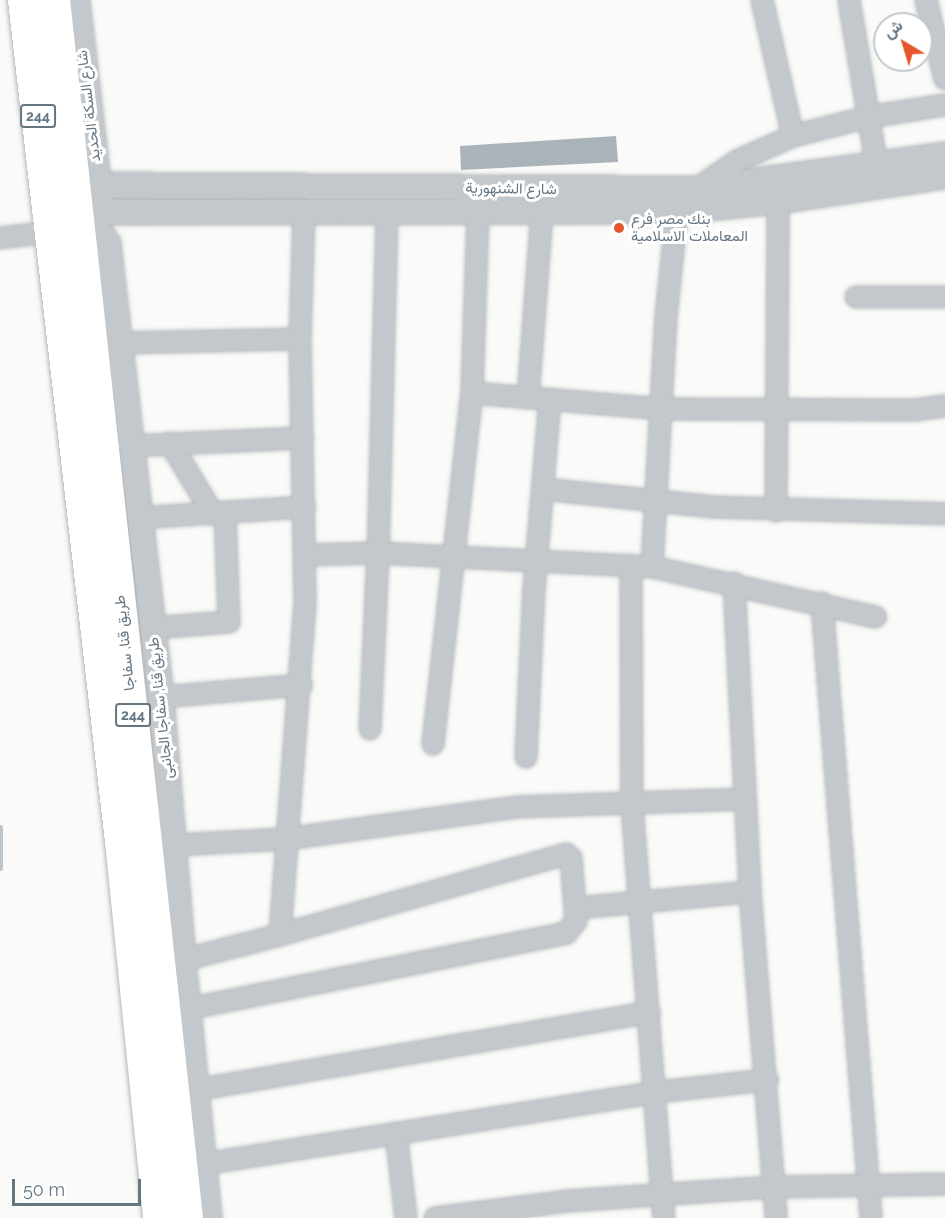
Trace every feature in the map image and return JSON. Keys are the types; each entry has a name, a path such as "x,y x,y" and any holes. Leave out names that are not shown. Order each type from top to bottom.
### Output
{"highway":[{"name":"244","path":"24,0 51,232"},
{"name":"244","path":"54,0 88,199"},
{"name":"طريق قنا, سفاجا","path":"88,199 188,1218"},
{"path":"63,334 73,320 76,303 63,202 88,199"},
{"name":"طريق قنا, سفاجا","path":"51,232 159,1218"}],"street":[{"name":"شارع السكة الحديد","path":"77,0 88,199"},
{"path":"762,0 793,136"},
{"path":"849,0 876,161"},
{"path":"926,0 945,79"},
{"path":"696,189 737,161 793,136 868,117 945,105"},
{"name":"شارع الشنهورية","path":"88,199 696,189 745,184 876,161 945,155"},
{"name":"شارع الشنهورية","path":"88,199 304,213 676,211 778,201 945,176"},
{"name":"طريق قنا, سفاجا الجانبى","path":"88,199 92,219 108,244 129,446 161,697 187,1009 209,1218"},
{"path":"776,511 778,201"},
{"path":"652,567 676,211"},
{"path":"528,398 542,212"},
{"path":"280,935 286,839 302,685 306,555 300,339 304,213"},
{"path":"433,744 451,554 472,393 478,213"},
{"path":"370,729 378,553 387,214"},
{"path":"9,237 51,232"},
{"path":"856,297 945,297"},
{"path":"118,343 300,339"},
{"path":"472,393 662,409 915,410 945,406"},
{"path":"526,757 536,561 550,400"},
{"path":"129,446 303,438"},
{"path":"152,628 229,622 219,514 170,443"},
{"path":"543,489 776,511 945,514"},
{"path":"138,518 305,507"},
{"path":"306,555 451,554 652,567 734,583 875,617"},
{"path":"631,565 632,805 664,1218"},
{"path":"734,583 750,892 767,1080 776,1218"},
{"path":"822,603 871,1218"},
{"path":"161,697 302,685"},
{"path":"175,845 286,839 518,807 632,805 745,799"},
{"path":"183,960 566,854 571,858 576,921 566,933 187,1009"},
{"path":"576,908 640,904 750,892"},
{"path":"195,1090 648,1012"},
{"path":"203,1164 656,1092 767,1080"},
{"path":"396,1133 406,1218"},
{"path":"435,1218 567,1209 663,1194 774,1187 945,1184"}],"building":[{"path":"616,136 618,162 461,170 460,146"}],"waterway":[{"path":"0,827 0,868"}],"place":[{"name":"بنك مصر فرع المعاملات الاسلامية","path":"619,228"}]}
